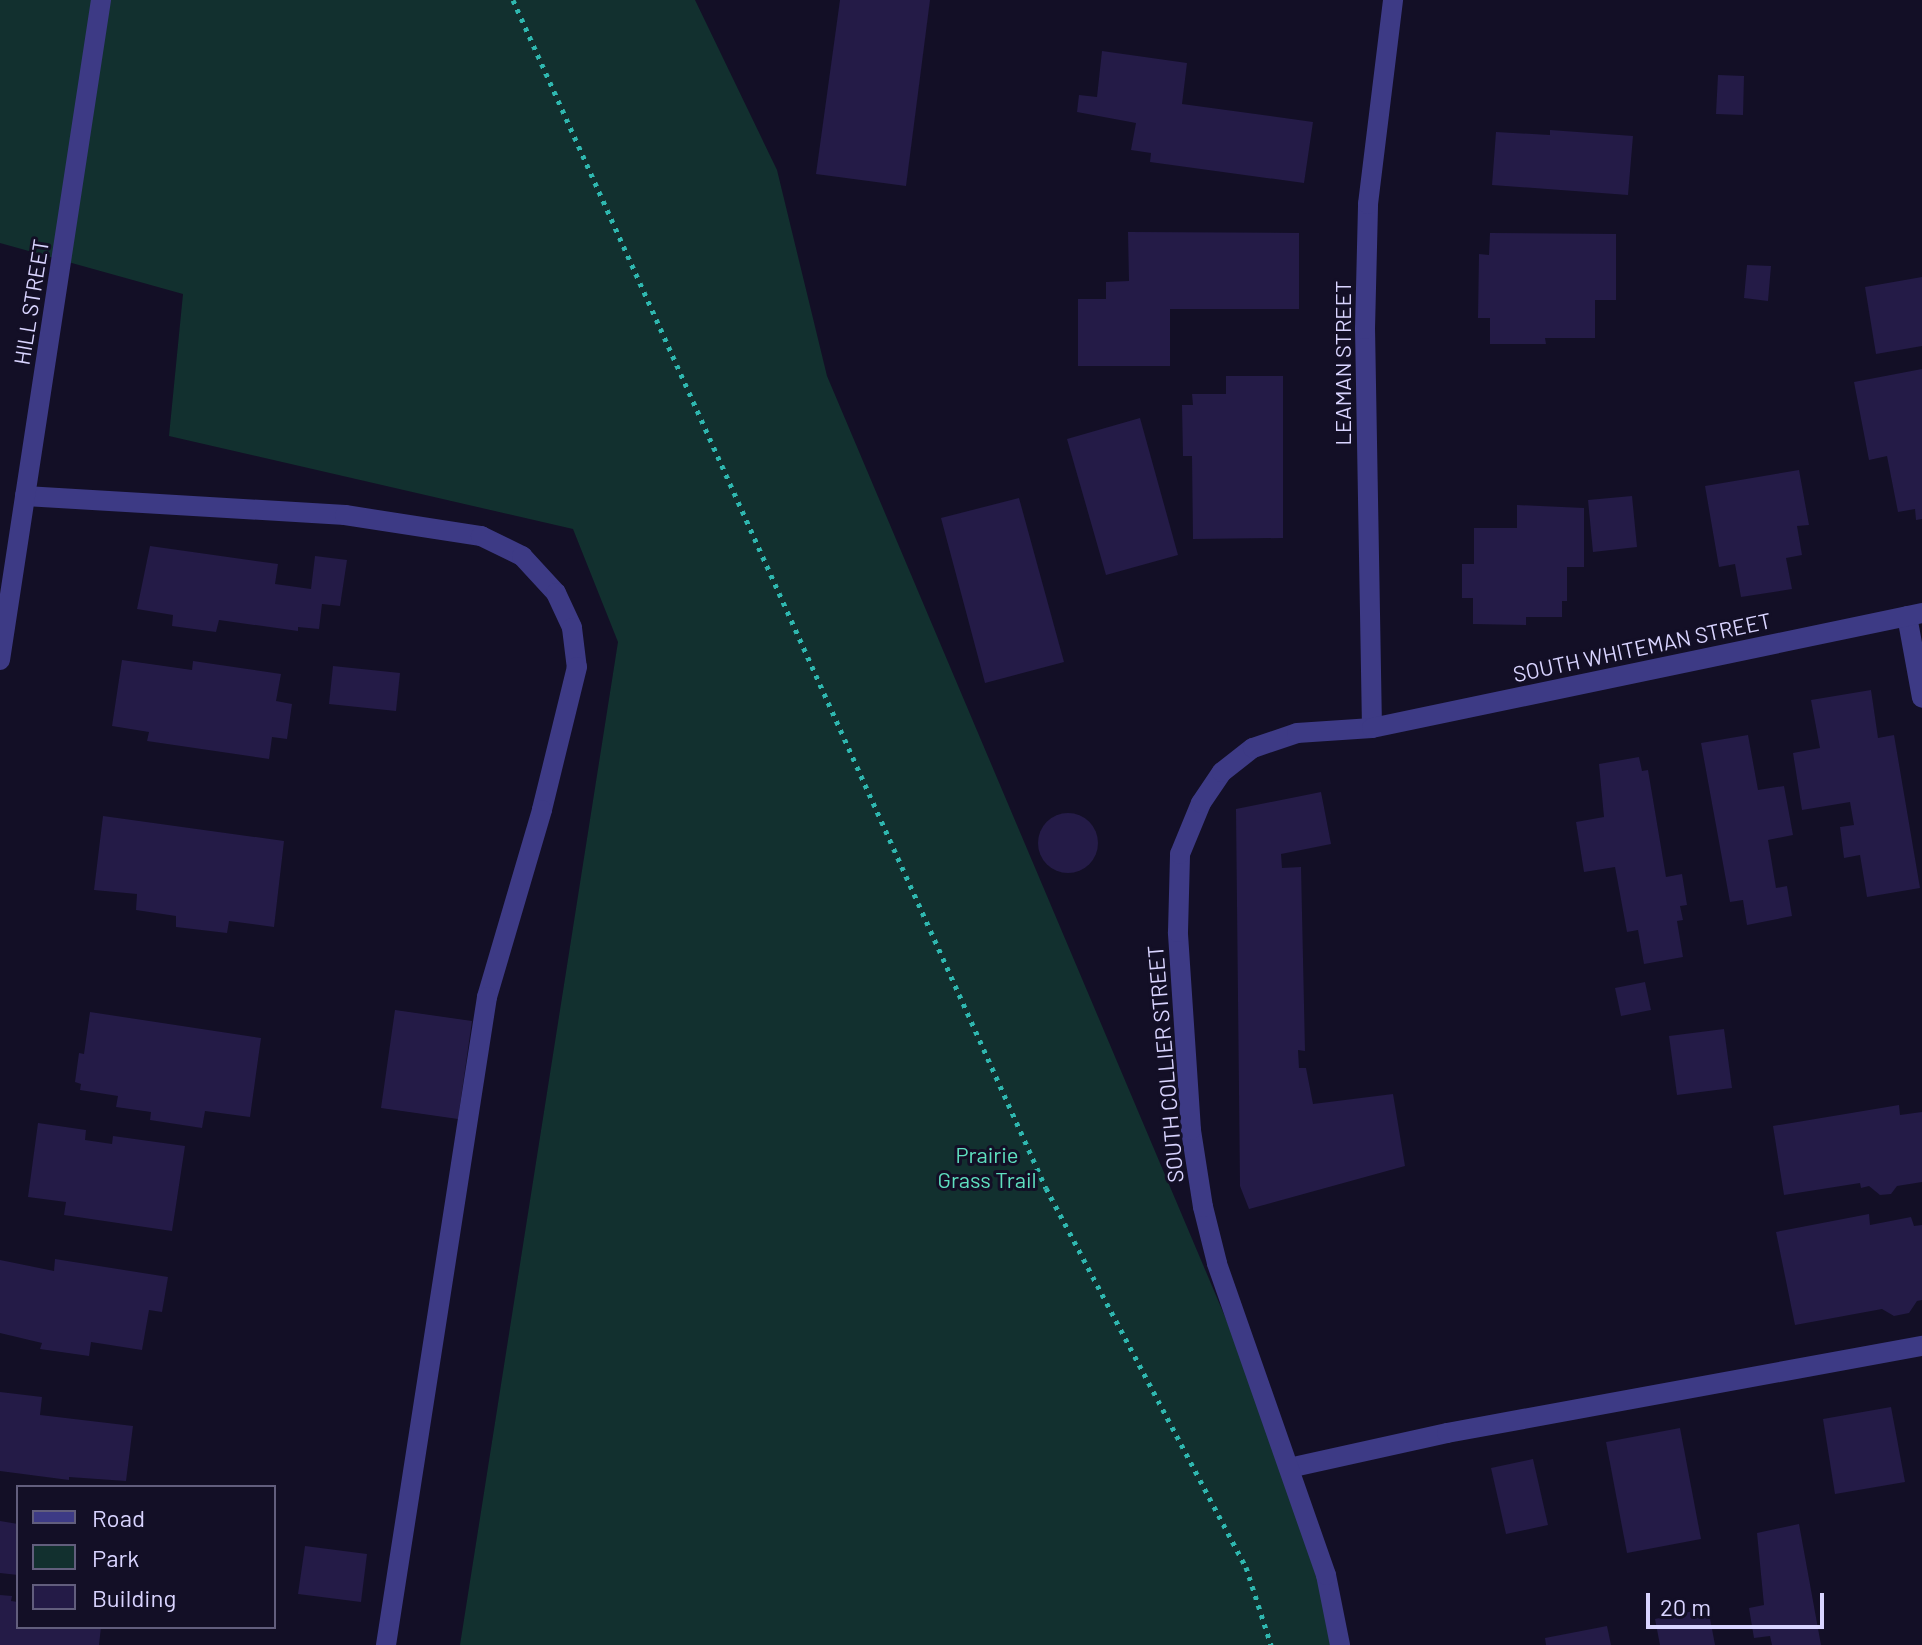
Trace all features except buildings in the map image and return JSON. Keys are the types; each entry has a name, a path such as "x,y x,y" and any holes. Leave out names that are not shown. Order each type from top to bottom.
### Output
{"street":[{"name":"HILL STREET","path":"0,660 101,0"},
{"name":"LEAMAN STREET","path":"1372,728 1365,329 1367,235 1393,0"},
{"path":"25,496 345,515 481,536 522,556 556,593 572,628 577,667 542,810 487,997 386,1645"},
{"path":"1915,614 1922,698"},
{"name":"SOUTH WHITEMAN STREET","path":"1372,728 1915,614"},
{"name":"SOUTH COLLIER STREET","path":"1340,1645 1326,1575 1217,1263 1203,1207 1191,1130 1182,1026 1180,854 1189,825 1222,772 1253,748 1297,733 1372,728"},
{"path":"1289,1468 1447,1433 1922,1346"}],"path":[{"path":"513,0 1046,1188 1246,1567 1271,1645"}],"green space":[{"name":"Prairie Grass Trail","path":"0,0 695,0 777,170 827,376 1289,1468 1339,1645 460,1645 618,642 573,529 169,436 183,294 0,243"}]}
